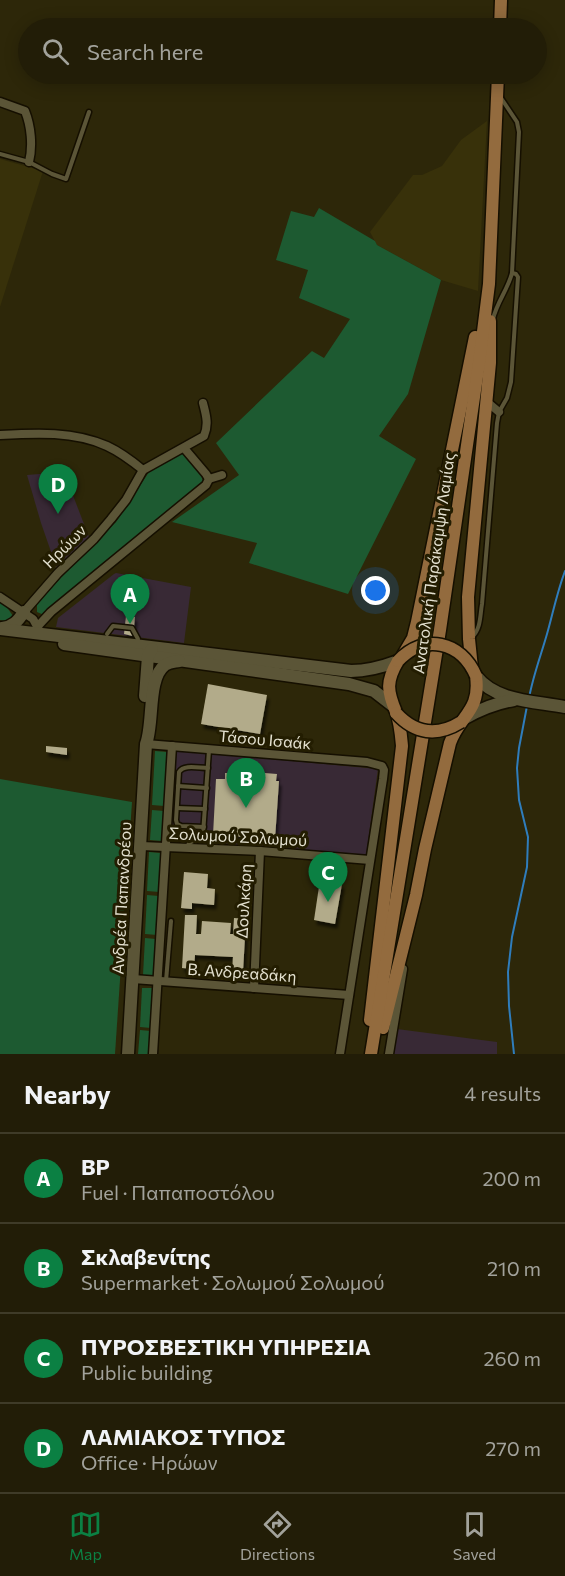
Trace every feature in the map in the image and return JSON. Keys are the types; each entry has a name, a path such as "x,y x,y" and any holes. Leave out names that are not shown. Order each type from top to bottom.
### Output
{"main road":[{"path":"500,18 501,0"},
{"name":"Ανατολική Παράκαμψη Λαμίας","path":"371,1054 440,630 489,284 497,84"},
{"path":"371,1054 383,1028 450,743 477,694 469,639 468,597 490,363 489,284"},
{"path":"371,1054 370,1016 402,746 389,694 389,682 392,671 413,638 470,360 489,284"},
{"path":"0,628 12,626 24,612"},
{"path":"0,628 150,652 217,655 351,671 376,669 401,658 419,646 446,645 461,654 484,686 491,690 504,696 565,706"},
{"path":"0,635 39,633"},
{"path":"150,652 178,661 361,687 374,691 394,709 403,721 422,731 432,732 452,728 477,710 518,699"},
{"name":"Ανδρέα Παπανδρέου","path":"146,744 142,734 150,652"},
{"name":"Ανδρέα Παπανδρέου","path":"128,1054 146,744 150,734 156,677 162,667 178,661"}],"street":[{"path":"0,102 25,111 31,140 29,162"},
{"path":"486,401 499,412"},
{"path":"0,435 46,433 74,436 109,447 143,470 204,436 207,429 207,416 203,403"},
{"path":"184,448 209,479"},
{"name":"Ηρώων","path":"24,612 58,573 94,539 111,519 126,500 143,470"},
{"path":"0,597 24,612 39,633 60,605 186,502 209,479 222,475"},
{"name":"Τάσου Ισαάκ","path":"146,744 367,762 382,766 384,770 370,860"},
{"path":"153,1054 162,981 172,746"},
{"name":"Σολωμού Σολωμού","path":"141,846 260,851 370,860"},
{"name":"Δουλκάρη","path":"254,988 260,851"},
{"path":"340,1054 370,860"},
{"path":"389,1054 416,895"},
{"name":"Β. Ανδρεαδάκη","path":"133,979 349,995"}],"lane":[{"path":"491,328 494,312 512,273 519,132 517,122 497,92"},
{"path":"0,154 29,162 66,179 89,112"},
{"path":"469,639 479,627 497,423 511,382 518,277 512,273"},
{"path":"107,634 113,626 132,628 138,639"},
{"path":"187,848 189,843 201,838 203,834 209,749"},
{"path":"204,827 177,824 178,786 181,769 185,767 208,768"},
{"path":"178,786 207,788"},
{"path":"177,808 205,809"},
{"path":"162,981 171,921"}],"shaded area":[{"path":"487,121 478,291 441,280 377,245 370,232 413,175 422,175 442,166 461,140"},
{"path":"0,159 43,171 0,307"},
{"path":"64,472 89,537 57,569 27,475"},
{"path":"116,573 191,587 184,643 56,627 58,618"},
{"path":"174,750 378,769 366,856 169,841"},
{"path":"397,1029 497,1042 497,1054 394,1054"}],"green space":[{"path":"319,208 375,241 377,245 441,280 408,394 379,436 416,459 348,594 249,563 257,543 172,522 239,475 216,443 312,351 324,358 350,319 299,298 308,270 276,260 291,211 314,217"},
{"path":"183,452 198,468 203,481 44,615 37,612 37,604 116,522 149,472"},
{"path":"0,602 13,616 12,620 8,622 0,620"},
{"path":"155,751 167,752 164,806 152,805"},
{"path":"0,779 132,802 115,1054 0,1054"},
{"path":"152,810 164,811 162,841 150,840"},
{"path":"149,852 161,853 159,892 147,891"},
{"path":"147,895 159,896 157,935 145,934"},
{"path":"145,938 156,939 154,975 143,975"},
{"path":"142,988 154,988 151,1028 140,1027"},
{"path":"140,1030 151,1031 150,1054 138,1054"}],"building":[{"path":"126,616 135,617 133,636 124,634"},
{"path":"208,684 267,695 260,734 201,724"},
{"path":"46,746 67,748 67,755 46,752"},
{"path":"252,772 277,774 276,781 279,781 275,839 213,835 216,779 225,779 225,773 252,774"},
{"path":"184,872 208,874 207,888 215,889 214,905 192,903 192,909 181,908"},
{"path":"320,880 342,884 335,924 314,920"},
{"path":"185,915 197,915 196,934 201,934 202,921 231,923 230,934 233,934 234,918 246,919 243,972 232,972 233,957 195,955 194,969 182,968"}],"waterway":[{"path":"529,698 565,571"},
{"path":"514,1054 508,972 512,937 527,867 528,837 519,800 517,768 527,706"}],"place":[{"name":"ΛΑΜΙΑΚΟΣ ΤΥΠΟΣ","path":"58,514"},
{"name":"BP","path":"130,624"},
{"name":"Σκλαβενίτης","path":"246,808"},
{"name":"ΠΥΡΟΣΒΕΣΤΙΚΗ ΥΠΗΡΕΣΙΑ","path":"328,902"}]}
